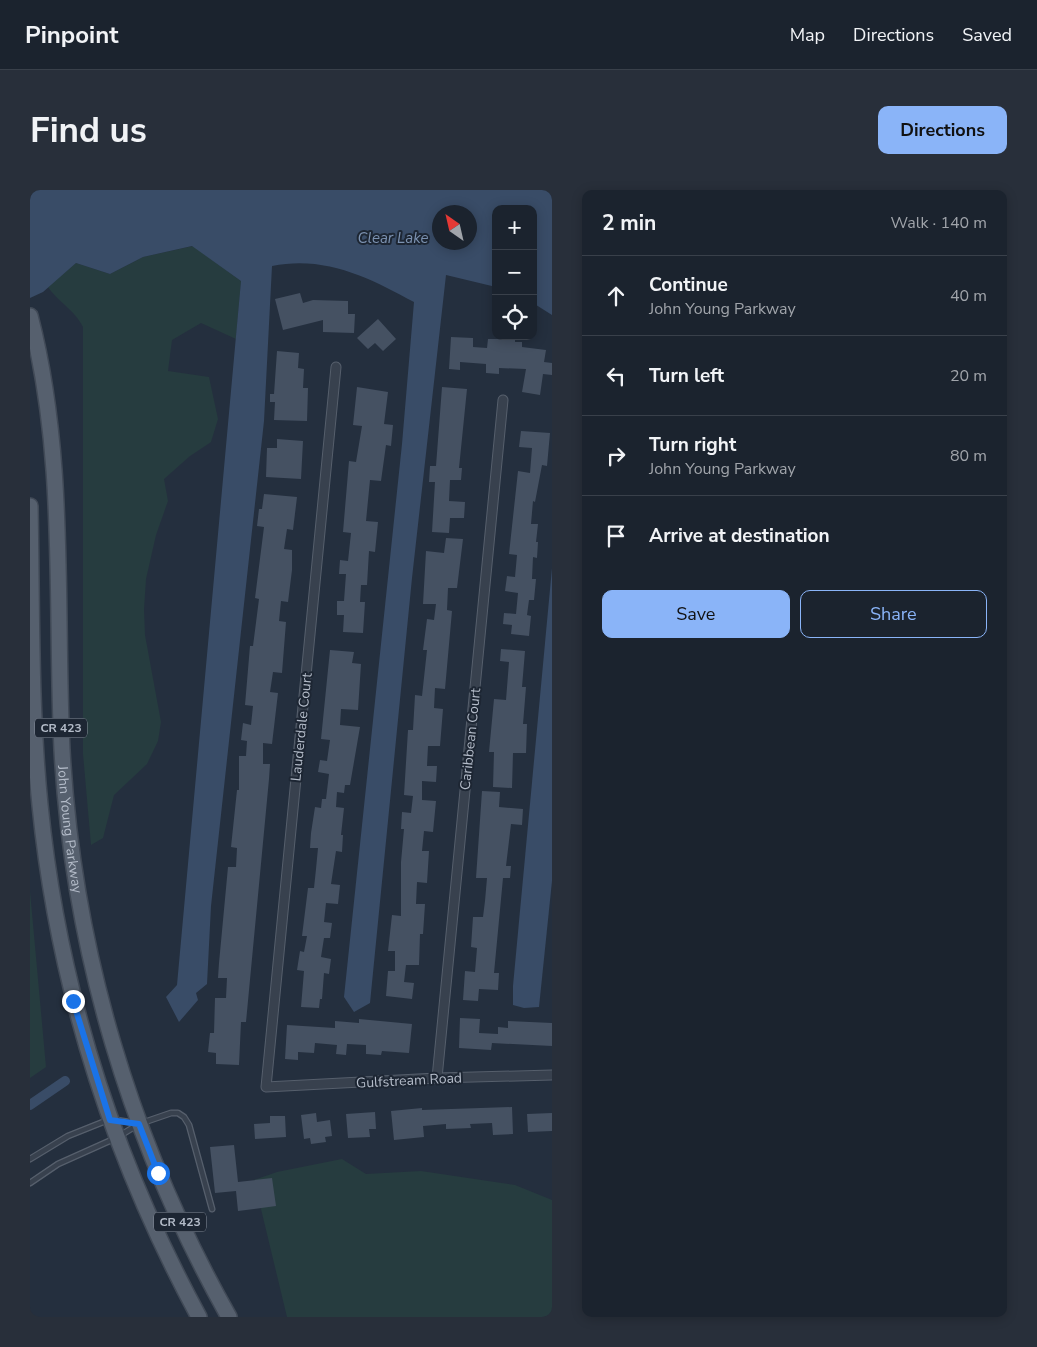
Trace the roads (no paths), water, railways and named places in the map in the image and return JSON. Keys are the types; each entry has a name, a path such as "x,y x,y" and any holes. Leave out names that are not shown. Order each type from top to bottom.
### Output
{"main road":[{"name":"John Young Parkway","path":"31,320 44,379 54,464 62,747 70,838 92,968 120,1070 139,1124 176,1214 229,1317"},
{"name":"John Young Parkway","path":"30,506 35,748 43,837 55,918 84,1041 116,1138 162,1246 199,1317"}],"street":[{"name":"Lauderdale Court","path":"266,1087 336,367"},
{"name":"Caribbean Court","path":"437,1078 503,400"},
{"name":"Gulfstream Road","path":"266,1087 437,1078 552,1075"}],"lane":[{"path":"30,1183 58,1164 116,1138 139,1124 171,1113 178,1114 184,1117 189,1125 212,1209"},
{"path":"30,1159 68,1136 110,1120 139,1124"}],"water":[{"name":"Clear Lake","path":"30,190 552,190 552,315 537,306 537,205 492,205 492,286 446,275 412,578 370,1003 354,1012 344,997 402,444 414,302 364,277 329,266 292,263 272,266 264,421 211,906 207,984 196,993 198,1000 179,1022 166,997 177,985 241,281 192,246 143,257 110,274 76,263 43,292 30,298"},
{"path":"552,568 552,881 539,1007 524,1008 513,1005 513,986"}],"waterway":[{"path":"30,1105 65,1081"}]}
